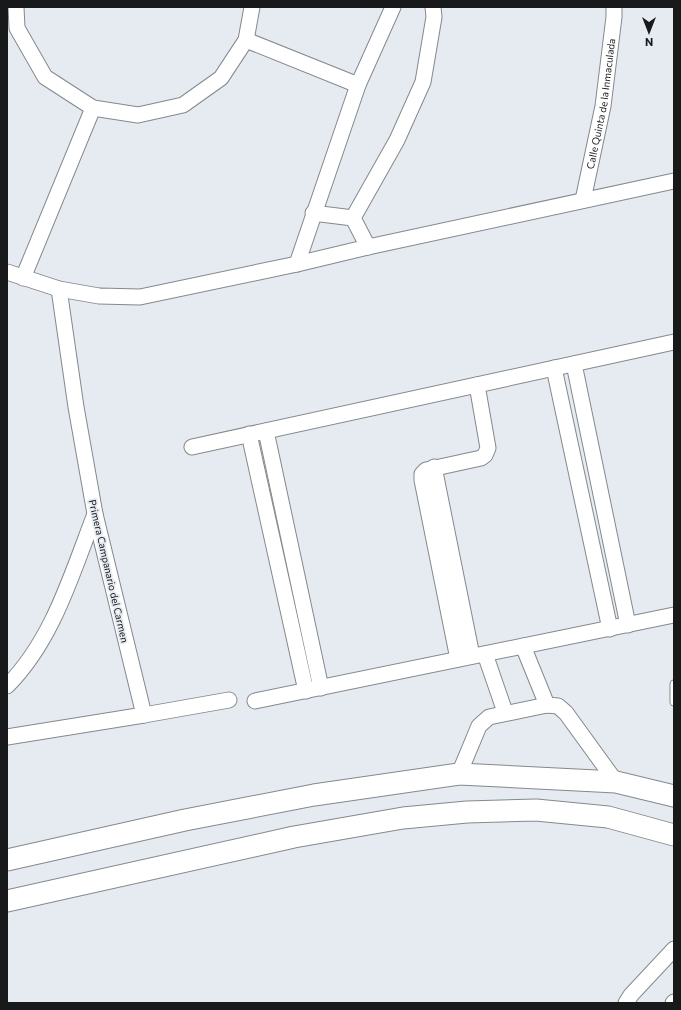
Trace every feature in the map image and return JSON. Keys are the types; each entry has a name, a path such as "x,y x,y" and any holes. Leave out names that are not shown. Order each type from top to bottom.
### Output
{"street":[{"path":"16,7 17,28 45,77 92,108 138,115 183,105 221,78 246,40 252,7"},
{"path":"297,264 313,213 358,85 393,7"},
{"path":"353,218 397,140 423,82 434,17 433,7"},
{"name":"Calle Quinta de la Inmaculada","path":"583,200 602,106 614,17 614,7"},
{"path":"246,40 358,85"},
{"path":"23,278 92,108"},
{"path":"7,272 59,288 99,296 140,297 674,181"},
{"path":"313,213 353,218"},
{"path":"353,218 368,247"},
{"name":"Primera Campanario del Carmen","path":"59,288 76,407 95,514 144,715"},
{"path":"192,447 674,342"},
{"path":"574,364 628,625"},
{"path":"554,368 610,628"},
{"path":"477,385 488,448 485,455 481,458 434,467 426,470 422,474 422,480 472,656 505,712"},
{"path":"266,431 314,689"},
{"path":"249,434 314,689"},
{"path":"7,686 35,649 57,612 95,514"},
{"path":"255,701 674,615"},
{"path":"523,646 547,705"},
{"path":"7,737 229,700"},
{"path":"460,774 479,726 489,716 547,705 558,706 566,713 616,782"},
{"path":"7,860 231,811 314,795 460,774 616,782 674,796"},
{"path":"7,901 294,838 403,818 467,812 536,810 608,817 674,835"},
{"path":"626,1003 631,995 674,949"}],"lane":[{"path":"674,684 674,702"}]}
